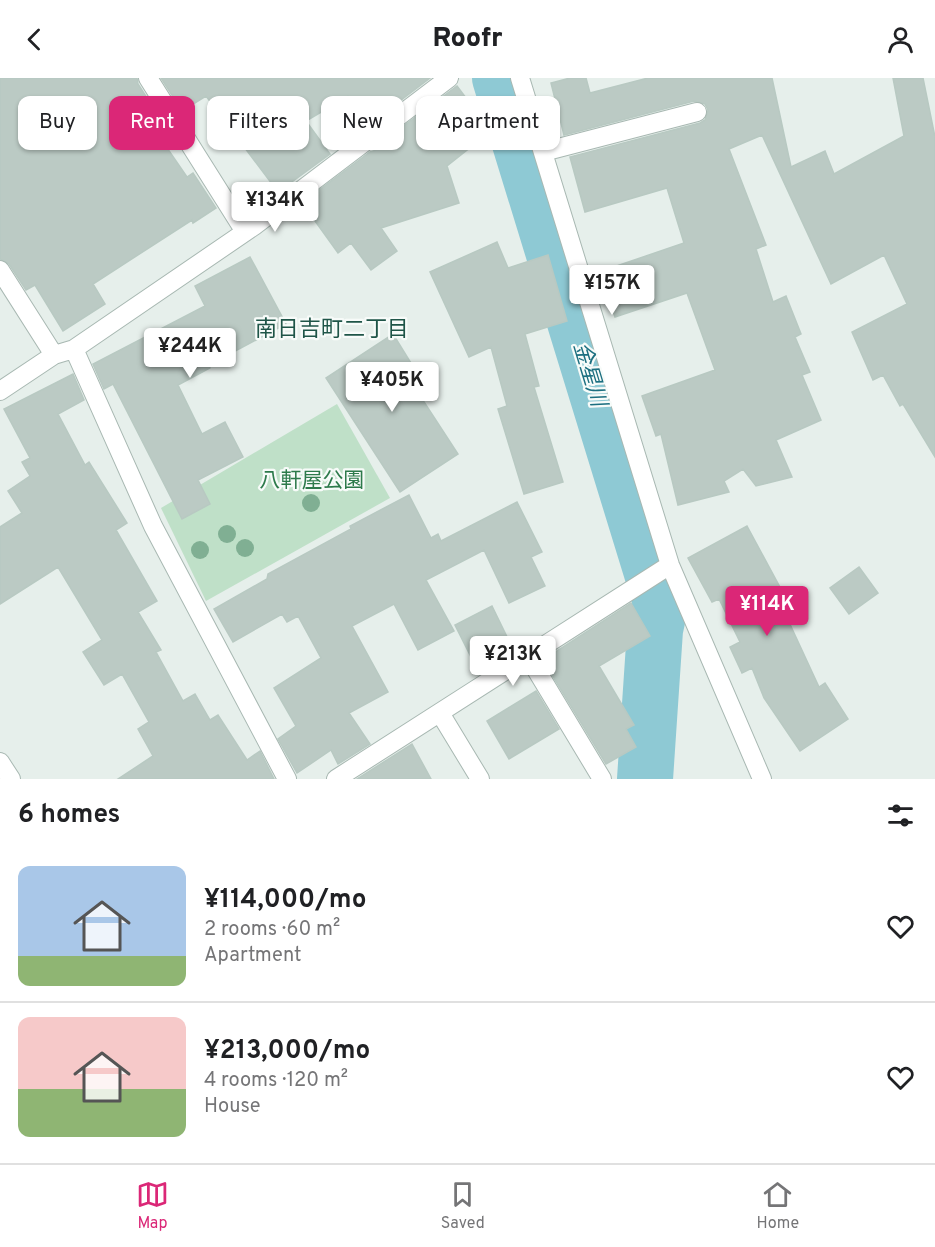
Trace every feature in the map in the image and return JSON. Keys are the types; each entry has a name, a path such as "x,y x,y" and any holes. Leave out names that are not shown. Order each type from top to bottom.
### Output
{"street":[{"path":"148,78 245,232"},
{"path":"0,391 54,355 74,349 245,232 449,78"},
{"path":"520,78 670,565 762,779"},
{"path":"543,152 697,112"},
{"path":"0,270 54,355"},
{"path":"74,349 153,526 286,779"},
{"path":"336,779 670,565"},
{"path":"528,656 602,779"},
{"path":"440,712 480,779"},
{"path":"0,762 11,779"}],"green space":[{"name":"八軒屋公園","path":"337,404 390,498 206,601 161,508"}],"building":[{"path":"0,78 137,78 146,96 109,96 109,150 168,150 187,177 193,173 216,208 193,223 192,220 93,284 105,304 63,331 35,285 26,290 9,264 0,259"},
{"path":"161,78 430,78 404,98 404,96 321,96 321,112 309,119 309,96 206,96 195,103 195,96 172,96"},
{"path":"570,78 586,78 590,93 648,78 772,78 791,167 825,151 834,174 904,136 893,78 923,78 935,137 935,457 903,404 900,406 883,375 873,380 852,332 907,304 884,255 831,284 762,135 729,149 766,245 756,249 773,302 786,296 801,334 795,337 810,372 802,375 821,420 776,440 792,477 756,486 743,469 724,481 729,492 678,505 661,434 656,436 642,396 715,370 687,293 615,317 599,272 684,243 667,188 585,212 570,157 700,123 705,120 708,110 705,104 694,101 564,135 560,119 560,96 554,96 551,83"},
{"path":"457,86 465,96 444,96"},
{"path":"416,117 416,150 467,150 447,166 459,203 381,228 397,251 371,270 351,243 338,253 302,203 370,152 404,150 404,126"},
{"path":"309,125 321,142 321,150 327,150 330,154 278,192 246,150 309,150"},
{"path":"497,242 508,268 548,255 567,321 525,334 539,386 534,387 563,482 524,494 498,409 507,406 491,347 469,357 430,272"},
{"path":"250,257 286,324 209,365 210,368 178,385 202,434 225,422 243,457 198,480 210,504 182,519 113,384 104,389 93,364 205,306 195,286"},
{"path":"393,334 419,376 411,382 458,454 400,492 326,378"},
{"path":"73,374 84,400 58,414 85,465 89,462 127,523 116,530 157,601 138,612 161,650 156,652 183,701 195,694 210,720 218,715 247,760 260,751 274,779 118,779 153,756 138,729 149,722 122,674 104,685 83,652 102,640 58,567 0,604 0,527 22,513 8,491 30,476 22,462 30,458 4,409"},
{"path":"409,495 431,538 438,534 441,541 517,502 542,552 531,557 545,586 509,603 484,550 426,580 454,631 418,650 394,604 352,626 388,692 349,713 370,744 338,764 331,750 297,773 278,739 296,726 274,688 321,658 298,616 287,622 282,614 233,642 214,609 267,579 268,574 351,529 350,526"},
{"path":"747,526 789,604 782,607 819,687 825,683 848,719 800,751 764,698 752,668 742,673 730,647 740,642 719,599 712,602 688,558"},
{"path":"859,567 878,593 849,614 830,588"},
{"path":"631,603 650,636 599,666 634,725 626,729 636,747 606,764 543,660"},
{"path":"492,606 509,641 473,661 455,625"},
{"path":"536,691 559,729 509,759 487,721"},
{"path":"412,744 431,779 357,779"}],"waterway":[{"name":"金星川","path":"500,78 661,602 655,630 645,779"}],"district":[{"name":"南日吉町二丁目","path":"332,328"}]}
